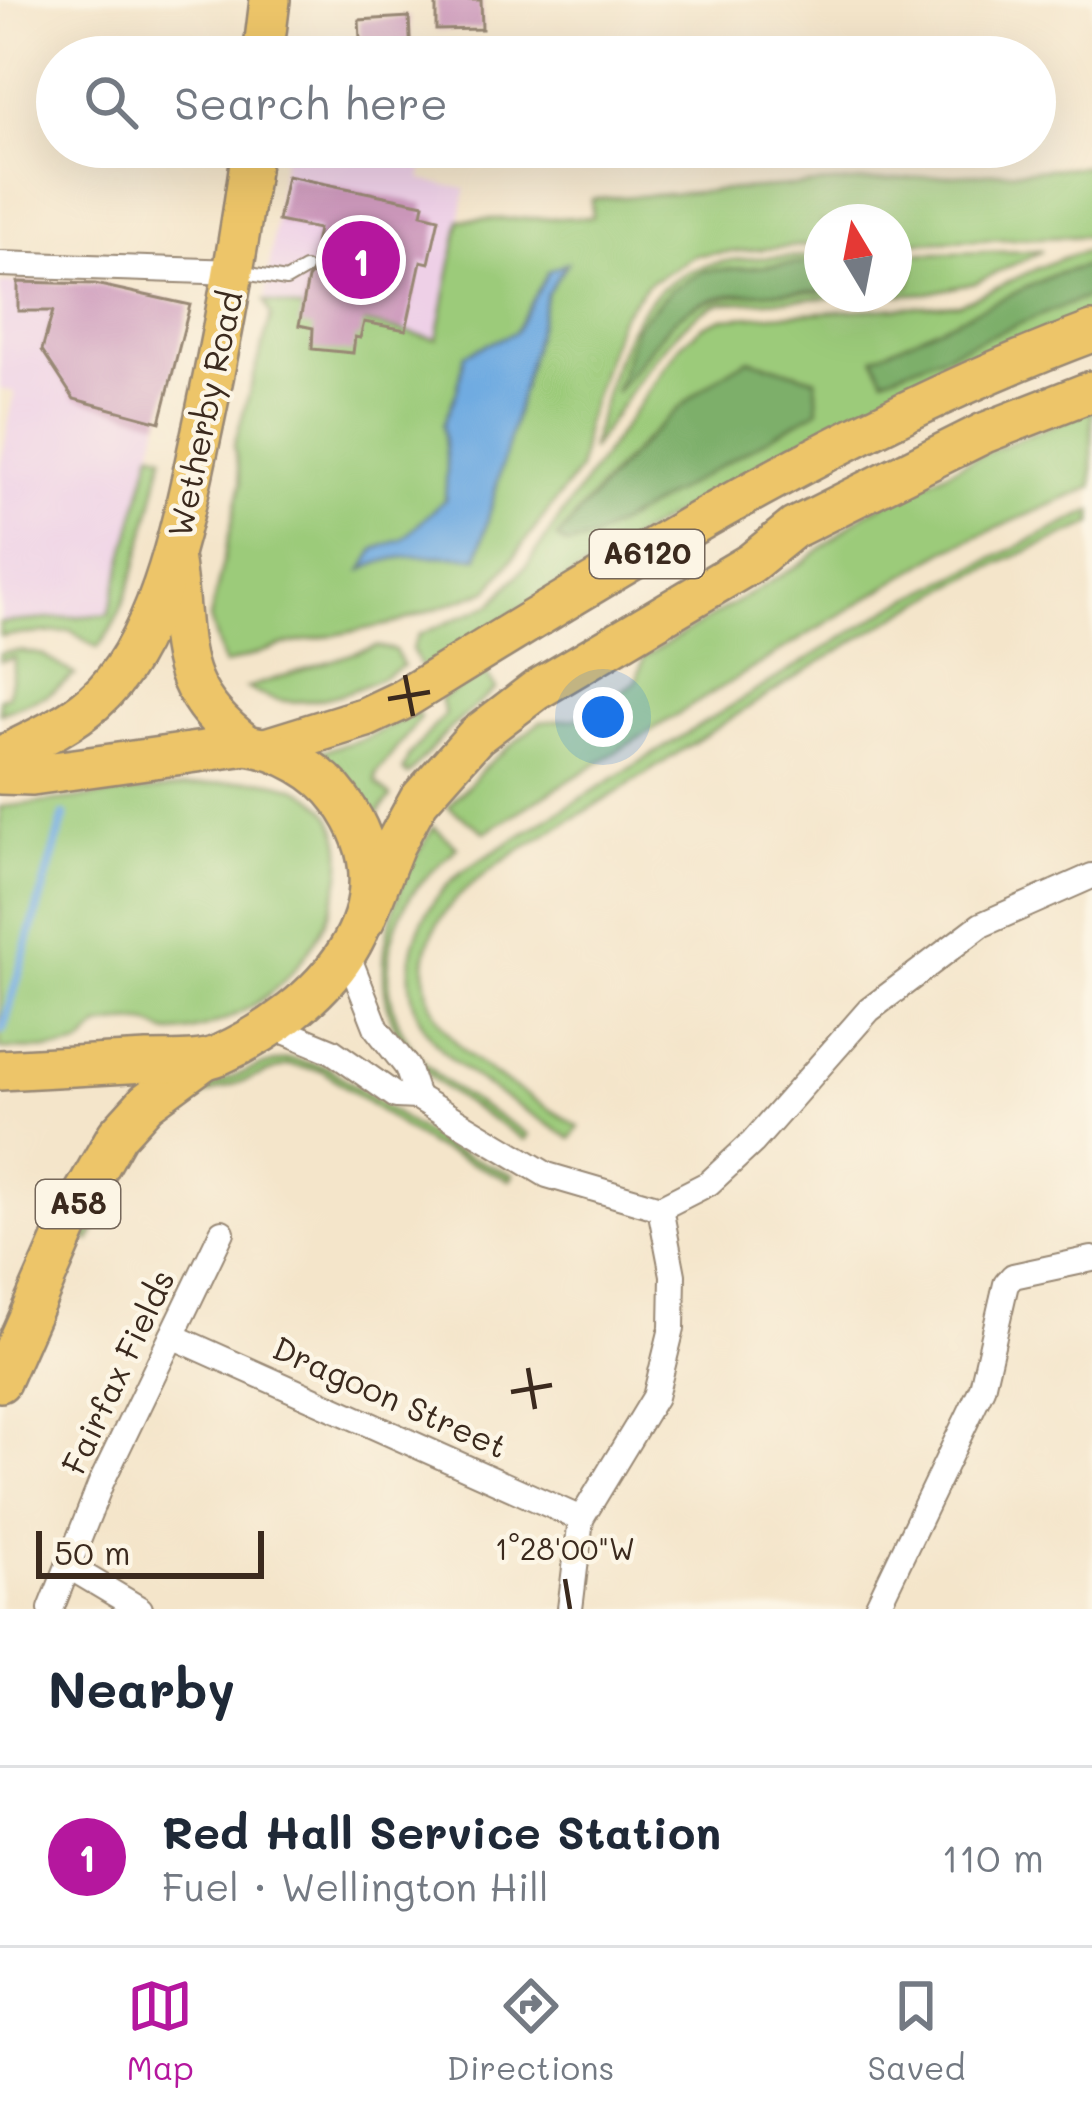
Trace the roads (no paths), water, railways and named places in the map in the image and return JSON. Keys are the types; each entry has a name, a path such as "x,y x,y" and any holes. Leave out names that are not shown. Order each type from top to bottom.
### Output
{"main road":[{"path":"267,36 270,0"},
{"name":"Wetherby Road","path":"0,758 95,702 132,655 173,556 236,272 248,168"},
{"name":"A6120","path":"257,746 366,717 400,701 708,517 879,423 1092,332"},
{"name":"A6120","path":"356,936 419,800 476,736 536,692 751,563 794,528 965,442 1092,391"},
{"name":"Wetherby Road","path":"173,556 185,664 217,722 331,787 352,815 368,862 356,936"},
{"path":"0,774 32,775 257,746"},
{"path":"0,1070 204,1060 274,1027 298,1010 356,936"},
{"name":"A58","path":"0,1382 79,1202 117,1136 147,1102 204,1060"}],"street":[{"path":"0,264 236,272"},
{"path":"274,1027 332,1051 396,1096 417,1097 547,1175 660,1208 709,1183 753,1142 869,1010 981,926 1092,875"},
{"path":"356,936 376,1029 407,1067 417,1097"},
{"path":"570,1609 581,1519 655,1397 672,1328 673,1274 660,1208"},
{"name":"Fairfax Fields","path":"51,1609 101,1483 221,1232"},
{"path":"876,1609 982,1388 1006,1284 1013,1276 1092,1259"},
{"name":"Dragoon Street","path":"172,1336 581,1519"},
{"path":"68,1566 140,1609"}],"lane":[{"path":"236,272 286,280 305,269"}],"water":[{"path":"567,263 547,294 478,557 405,557 363,570 375,549 403,539 445,499 443,425 465,354 515,332 549,271"}],"waterway":[{"path":"3,1029 64,816"}],"place":[{"name":"Red Hall Service Station","path":"361,260"}]}
